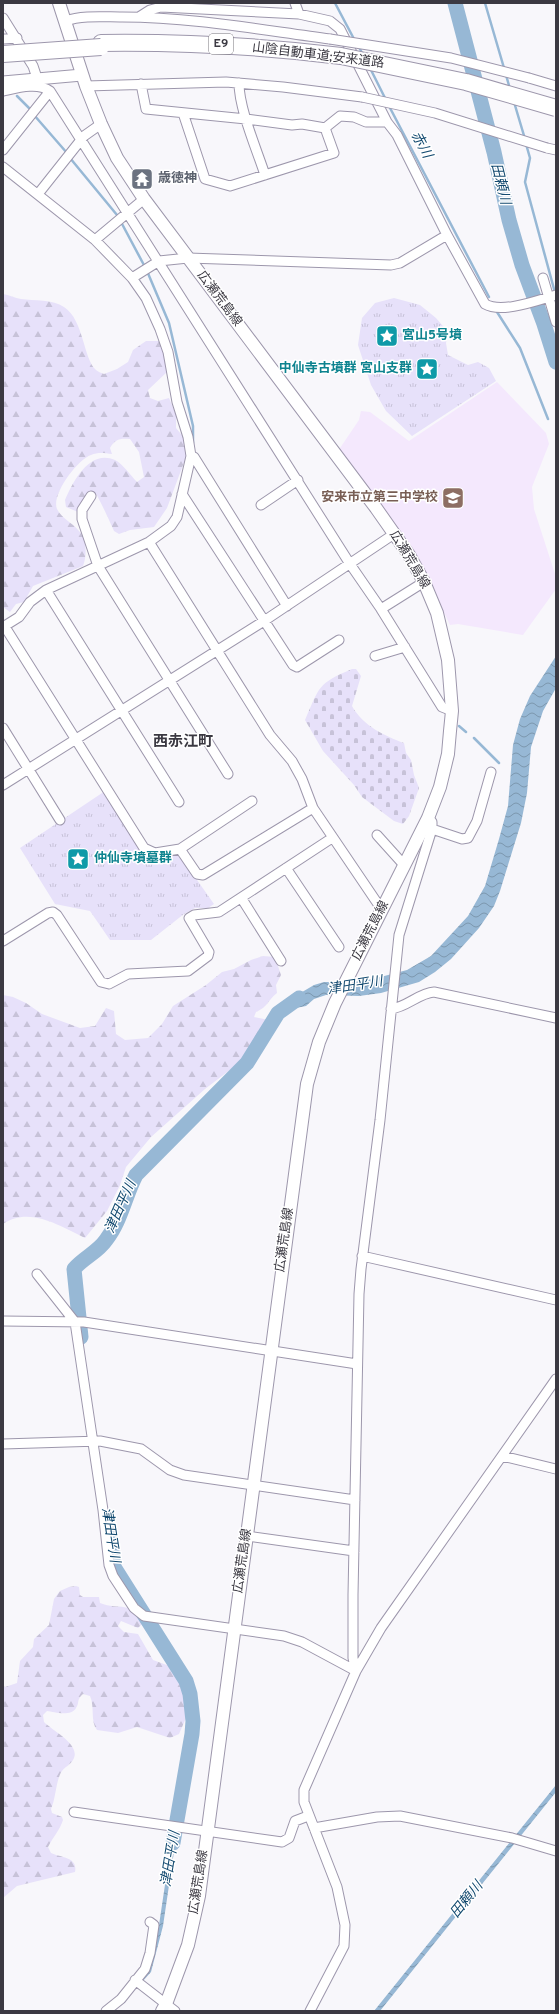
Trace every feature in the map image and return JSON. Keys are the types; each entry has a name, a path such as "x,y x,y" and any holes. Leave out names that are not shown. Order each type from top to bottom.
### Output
{"highway":[{"name":"山陰自動車道;安来道路","path":"3,49 101,45 216,44 290,50 466,82 556,110"},
{"name":"山陰自動車道;安来道路","path":"3,54 101,45"}],"main road":[{"name":"広瀬荒島線","path":"59,3 84,81 101,124 118,158 144,199 409,555 424,582 437,612 444,637 448,660 452,710 444,770 430,823 404,865 335,1003 319,1042 307,1084 270,1350 199,1896 188,1945 168,2009"}],"street":[{"path":"295,3 299,14"},
{"path":"139,17 150,10 161,7 299,14 330,21 340,29 387,122 397,135 447,235 485,304 494,307 515,306 550,297"},
{"path":"65,21 78,17 139,17 188,20 330,39 451,58 556,86"},
{"path":"3,18 33,66 37,78"},
{"path":"3,39 16,38"},
{"path":"3,82 37,78 141,84 239,83 283,87 362,97 435,113 552,149"},
{"path":"239,83 239,91 246,119 265,175"},
{"path":"141,84 146,109 325,128 340,116 354,117 366,122 387,122"},
{"path":"3,91 38,86 45,87 50,90 442,707 452,710"},
{"path":"3,150 50,90"},
{"path":"183,113 205,179 230,186 334,153 325,128"},
{"path":"38,194 84,136 101,124"},
{"path":"3,167 95,240 132,278 146,298 160,329 168,352 177,402 188,437 191,456 174,521 163,533 149,542 46,590 30,602 19,617 4,627 144,848 155,853 180,849 252,801"},
{"path":"95,240 144,199"},
{"path":"132,278 159,261 188,258 391,265 400,263 447,235"},
{"path":"543,278 550,297 556,322"},
{"path":"191,456 194,457 287,606"},
{"path":"261,505 298,480"},
{"path":"182,494 293,666 297,667 339,640"},
{"path":"91,496 82,510 82,519 98,566 228,774"},
{"path":"3,785 264,621 394,534"},
{"path":"149,542 270,735 292,761 302,779 313,808 382,910"},
{"path":"381,609 424,582"},
{"path":"46,590 179,802"},
{"path":"375,656 405,647"},
{"path":"3,728 60,820"},
{"path":"356,1671 353,1658 359,1294 362,1256 380,1120 392,996 401,928 430,823 462,839 468,838 477,821 491,772"},
{"path":"180,849 197,874 203,875 313,808"},
{"path":"377,835 404,865"},
{"path":"3,941 48,913 55,913 100,982 107,985 128,974 190,970 208,956 209,952 189,918 194,915 219,912 242,899 332,838"},
{"path":"286,868 339,948"},
{"path":"242,899 281,961"},
{"path":"391,1009 400,1007 426,993 434,992 556,1018"},
{"path":"362,1256 556,1300"},
{"path":"37,1274 79,1322 110,1569 134,1608 147,1616 284,1636 296,1640 356,1671"},
{"path":"3,1321 79,1322 357,1364"},
{"path":"310,2011 344,1946 345,1937 341,1900 308,1816 304,1802 304,1790 356,1671 381,1628 556,1379"},
{"path":"3,1444 95,1441 141,1449 170,1470 184,1475 355,1500"},
{"path":"502,1456 556,1469"},
{"path":"247,1536 354,1551"},
{"path":"74,1812 282,1842 289,1838 295,1821 308,1816"},
{"path":"314,1828 377,1817 400,1816 516,1839 556,1851"},
{"path":"106,2011 121,1999 137,1981 147,1965 154,1927 154,1923 150,1922"},
{"path":"137,1981 168,2009"}],"shaded area":[{"name":"安来市立第三中学校","path":"497,382 546,433 549,444 532,487 534,509 556,577 556,589 523,635 458,624 450,625 423,569 338,451 359,420 361,411 370,412 409,441"}],"green space":[{"path":"3,294 21,299 49,301 60,304 64,307 71,313 76,321 88,357 92,364 97,371 104,374 117,369 128,362 133,350 146,341 159,341 165,355 167,372 148,390 150,398 158,401 169,398 176,415 176,428 186,440 186,457 167,508 154,527 130,530 119,534 114,531 96,494 90,492 84,499 78,512 66,507 65,500 83,469 97,459 106,458 115,460 124,467 137,482 144,477 139,452 130,439 121,439 116,441 110,448 112,454 94,454 85,458 66,479 61,487 56,503 59,512 77,528 84,538 86,553 83,566 33,586 24,602 16,604 10,612 3,607"},
{"path":"394,298 420,305 436,318 448,332 446,343 448,355 468,365 478,362 489,368 496,381 412,436 386,411 371,385 358,345 362,318 375,303"},
{"path":"352,669 356,669 361,676 352,706 368,725 389,737 404,743 406,753 411,760 414,775 419,788 409,816 403,824 394,821 362,797 354,785 323,751 305,720 321,687 332,679"},
{"path":"105,791 142,849 178,853 214,904 208,908 195,908 184,914 151,940 110,940 90,911 55,904 20,848"},
{"path":"263,956 275,957 281,975 276,985 277,993 263,1008 256,1012 254,1017 269,1020 262,1033 239,1063 205,1089 151,1137 126,1167 120,1185 107,1211 85,1238 55,1224 34,1217 13,1219 3,1224 3,995 13,997 26,1003 42,1014 80,1028 95,1026 106,1008 114,1011 116,1034 125,1040 148,1038 162,1024 173,1006 206,985 222,972 234,969 251,960"},
{"path":"76,1586 79,1587 80,1595 83,1597 99,1597 100,1603 129,1608 134,1611 142,1624 138,1628 121,1621 118,1626 124,1632 138,1634 153,1660 175,1668 180,1675 186,1705 186,1718 179,1734 170,1738 137,1727 118,1733 97,1730 94,1722 90,1696 83,1694 74,1711 62,1713 47,1711 43,1715 44,1722 66,1739 74,1749 75,1754 73,1760 62,1771 58,1779 51,1809 52,1813 62,1817 63,1820 48,1847 51,1853 72,1861 74,1863 75,1872 17,1886 3,1898 3,1686 5,1687 17,1683 20,1661 33,1647 34,1639 49,1625 54,1599 60,1591"}],"water":[{"path":"556,656 556,688 543,711 531,747 527,793 521,823 494,906 479,928 451,959 435,972 419,982 381,993 359,996 326,995 314,999 306,1006 281,1011 287,1001 314,985 324,982 353,982 373,979 407,970 431,956 468,916 485,886 508,806 513,745 520,719 530,696"},
{"path":"556,1785 556,1792 380,2011 374,2011"},
{"path":"173,1831 177,1831 163,1926 151,1972 142,1982 140,1980 155,1942 159,1925"}],"waterway":[{"name":"赤川","path":"335,3 354,39"},
{"name":"田頼川","path":"455,3 494,152 509,220 522,265 544,324 556,362"},
{"path":"485,3 504,68"},
{"name":"赤川","path":"358,45 363,55"},
{"name":"赤川","path":"370,68 386,100"},
{"path":"506,75 510,89"},
{"path":"17,96 30,109"},
{"path":"514,102 525,139"},
{"name":"赤川","path":"389,106 489,297"},
{"path":"34,115 67,153"},
{"path":"526,144 530,158 525,182 554,289"},
{"path":"70,158 117,215"},
{"path":"121,222 145,267"},
{"path":"147,271 169,323 193,426 193,443"},
{"name":"赤川","path":"497,312 520,348 548,419"},
{"path":"459,726 466,732"},
{"path":"474,738 499,763"},
{"name":"津田平川","path":"81,1337 74,1269 99,1248 111,1233 136,1175 247,1063 278,1013 299,998"},
{"name":"津田平川","path":"109,1529 114,1567 186,1681 190,1694 193,1721 192,1734 173,1843"}],"place":[{"name":"歳徳神","path":"142,179"},
{"name":"宮山5号墳","path":"387,336"},
{"name":"中仙寺古墳群 宮山支群","path":"427,369"},
{"name":"安来市立第三中学校","path":"453,498"},
{"name":"仲仙寺墳墓群","path":"78,859"}],"district":[{"name":"西赤江町","path":"183,742"}]}
